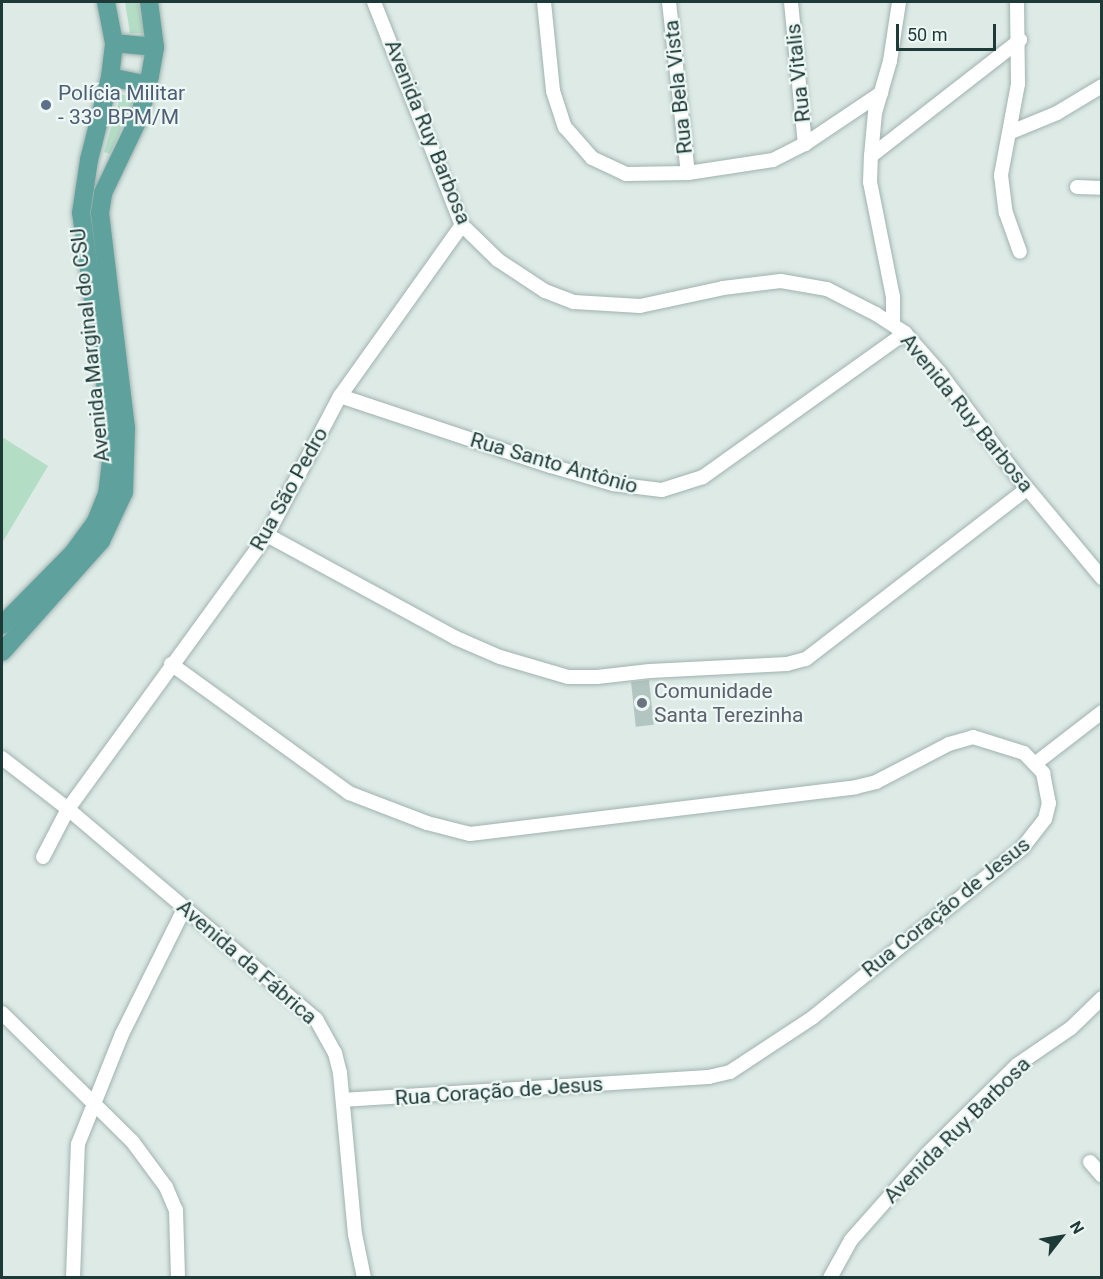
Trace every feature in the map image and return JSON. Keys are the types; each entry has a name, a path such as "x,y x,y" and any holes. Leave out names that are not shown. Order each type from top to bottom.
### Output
{"main road":[{"name":"Avenida Marginal do CSU","path":"2,624 73,553 96,521 107,494 111,463 107,397 81,213 89,160 110,77 114,43 106,2"},
{"name":"Avenida Marginal do CSU","path":"2,652 101,541 124,492 126,428 100,213 103,193 139,118 148,85 155,47 152,3"},
{"path":"114,43 155,47"},
{"path":"110,77 148,85"}],"street":[{"name":"Avenida Ruy Barbosa","path":"374,2 462,225 522,279 574,302 640,306 747,284 793,282 826,289 894,324 905,333 940,373 1027,489 1101,578"},
{"path":"544,2 553,91 565,127 592,158 626,174 688,173 773,160 805,144 881,93"},
{"name":"Rua Bela Vista","path":"669,2 688,173"},
{"name":"Rua Vitalis","path":"791,2 805,144"},
{"path":"894,324 893,297 870,182 871,156 881,93 894,41 899,2"},
{"path":"1017,2 1020,40 1011,132 1002,183 1006,213 1020,252"},
{"path":"871,156 1020,40"},
{"path":"1011,132 1056,113 1101,86"},
{"path":"1077,187 1101,188"},
{"name":"Rua São Pedro","path":"43,857 68,809 171,664 267,535 340,396 462,225"},
{"name":"Rua Santo Antônio","path":"340,396 551,466 613,484 663,490 703,477 905,333"},
{"path":"267,535 456,638 500,657 568,677 597,678 787,664 806,659 1027,489"},
{"path":"171,664 349,794 427,823 470,834 856,787 876,782 949,744 973,737 1009,746 1036,763 1101,712"},
{"name":"Avenida da Fábrica","path":"2,758 68,809 316,1019 336,1053 345,1100 355,1234 364,1278"},
{"name":"Rua Coração de Jesus","path":"345,1100 709,1077 730,1072 812,1018 1022,848 1041,826 1049,803 1043,773 1036,763"},
{"path":"72,1278 78,1144 122,1034 184,909"},
{"name":"Avenida Ruy Barbosa","path":"830,1278 851,1240 927,1154 1017,1065 1071,1028 1101,998"},
{"path":"2,1012 132,1141 166,1187 176,1210 178,1278"},
{"path":"1090,1162 1101,1176"}],"green space":[{"path":"125,2 138,2 144,33 130,33"},
{"path":"121,94 135,98 110,154 104,152"},
{"path":"2,437 48,466 2,543"}],"building":[{"name":"Comunidade Santa Terezinha","path":"649,680 654,725 636,727 631,682"}],"place":[{"name":"Polícia Militar - 33º BPM/M","path":"46,105"},
{"name":"Comunidade Santa Terezinha","path":"642,703"}]}
